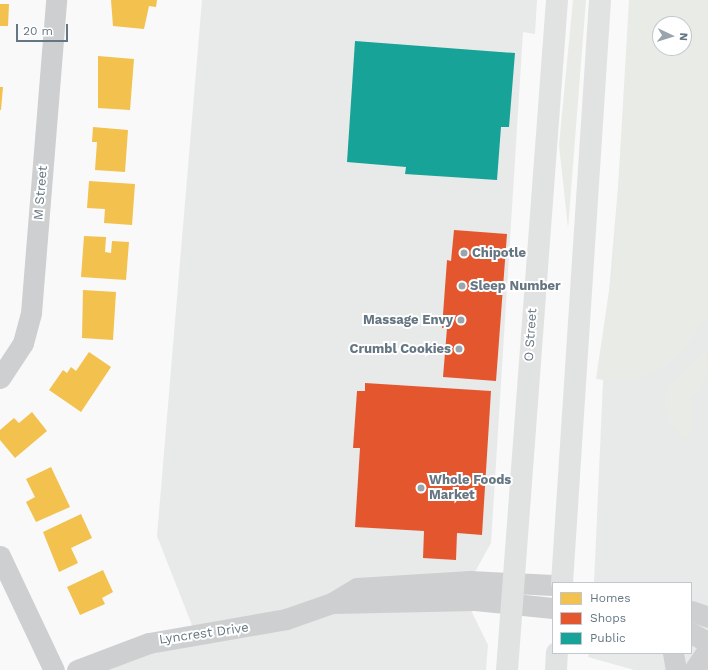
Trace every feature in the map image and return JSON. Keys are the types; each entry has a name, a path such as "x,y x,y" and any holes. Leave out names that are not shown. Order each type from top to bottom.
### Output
{"main road":[{"name":"O Street","path":"507,670 557,0"},
{"path":"562,582 600,0"},
{"path":"556,670 557,654"}],"street":[{"name":"M Street","path":"0,378 23,343 31,313 56,0"},
{"path":"0,556 54,670"},
{"name":"Lyncrest Drive","path":"77,670 149,643 259,626 332,603 357,588 374,586 514,592 552,585"},
{"name":"Lyncrest Drive","path":"514,592 552,608"},
{"path":"692,611 708,617"},
{"path":"692,634 708,642"},
{"path":"694,670 708,649"},
{"path":"673,654 676,670"}],"shaded area":[{"path":"202,0 537,0 535,34 523,32 491,543 470,581 466,600 488,645 486,670 77,670 195,633 157,536"},
{"path":"573,0 586,0 568,228 559,145"},
{"path":"629,0 708,0 708,315 684,349 661,369 633,380 612,381 596,379 614,257"},
{"path":"708,0 708,670 634,670 588,657 589,654 692,654 692,582 594,582 605,337 632,27 652,20 652,56 692,56 692,16 663,16"},
{"path":"706,351 708,374 691,401 691,428 686,441 668,420 664,400 674,380"}],"building: Homes":[{"path":"111,0 157,0 156,7 149,6 144,29 113,26"},
{"path":"0,4 9,4 8,26 0,26"},
{"path":"98,56 134,59 130,110 98,108"},
{"path":"0,87 3,87 1,110 0,110"},
{"path":"93,127 128,130 125,172 95,170 97,142 92,142"},
{"path":"89,181 135,184 132,225 104,223 105,209 87,208"},
{"path":"84,236 106,237 105,252 111,253 112,241 129,242 126,280 81,277"},
{"path":"83,290 116,292 113,340 82,338"},
{"path":"89,352 111,367 81,412 49,390 63,370 67,373 71,367 76,371"},
{"path":"32,412 47,431 15,458 0,440 0,430 14,418 19,423"},
{"path":"51,467 70,507 36,522 26,502 35,497 26,479"},
{"path":"81,514 92,538 71,548 78,563 59,572 43,532"},
{"path":"103,570 113,592 102,598 105,604 80,615 67,587"}],"building: Shops":[{"path":"454,230 507,234 496,381 443,377 447,328 442,328 447,260 451,261"},
{"name":"Whole Foods Market","path":"365,383 491,391 482,535 457,533 456,560 423,558 424,531 355,527 360,448 353,448 357,391 365,391"}],"building: Public":[{"path":"355,41 515,53 509,127 501,127 497,180 405,174 406,167 347,162"}],"place":[{"name":"Chipotle","path":"464,253"},
{"name":"Sleep Number","path":"462,286"},
{"name":"Massage Envy","path":"461,320"},
{"name":"Crumbl Cookies","path":"459,349"},
{"name":"Whole Foods Market","path":"421,488"}]}
